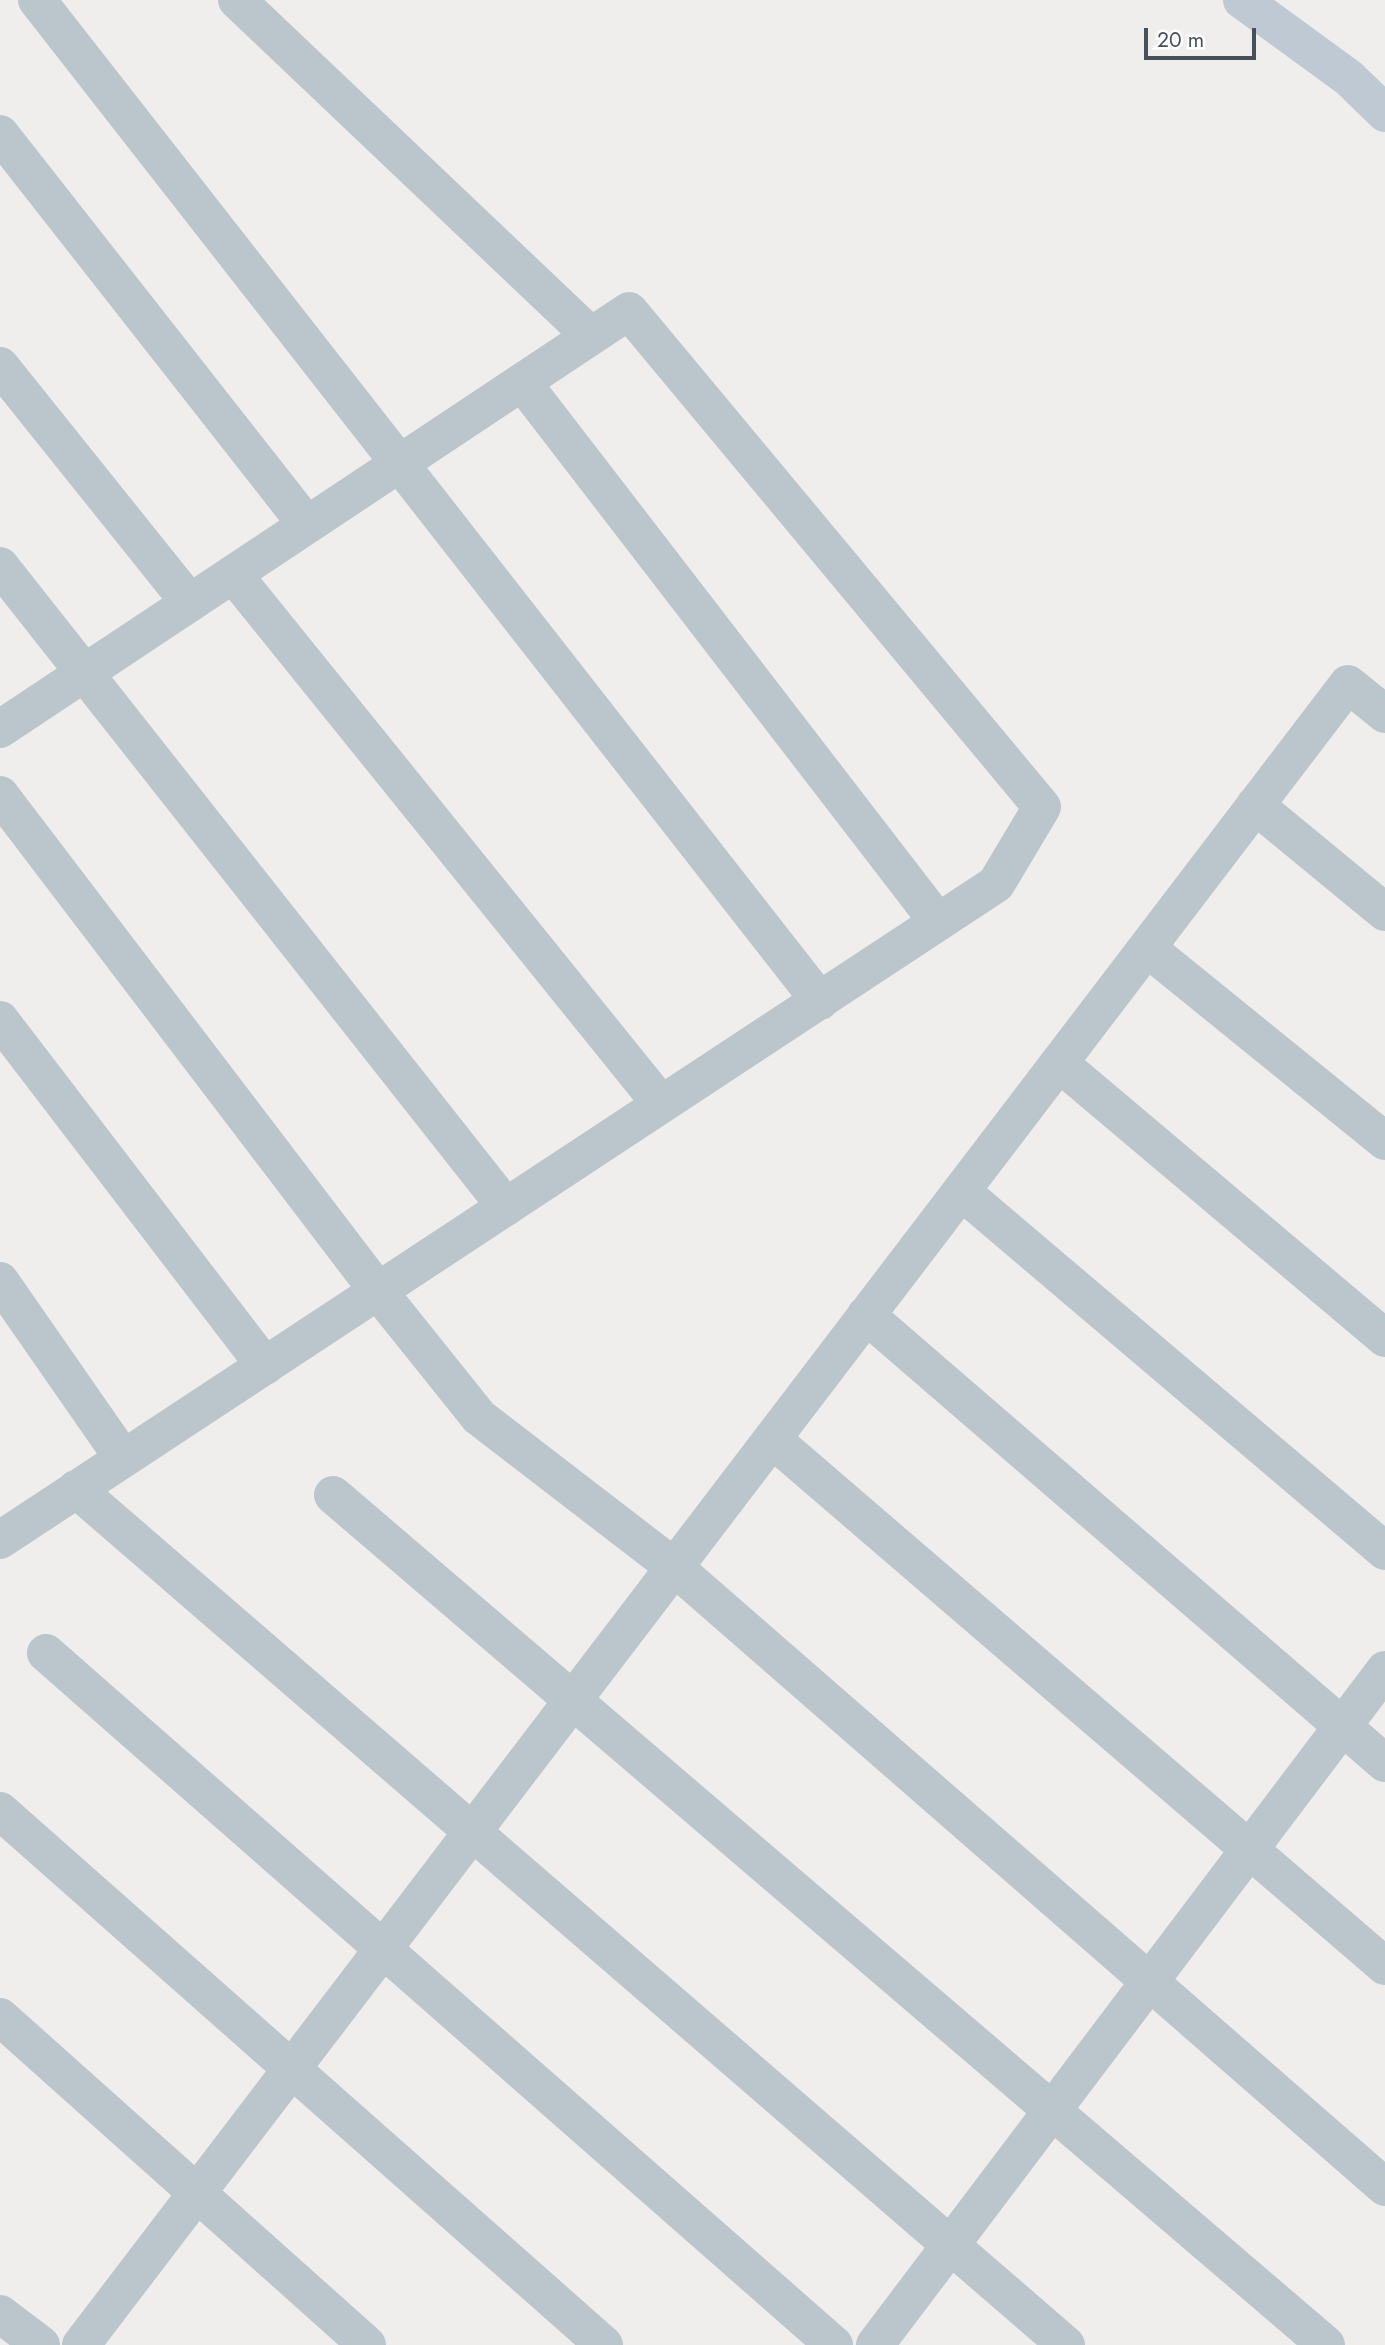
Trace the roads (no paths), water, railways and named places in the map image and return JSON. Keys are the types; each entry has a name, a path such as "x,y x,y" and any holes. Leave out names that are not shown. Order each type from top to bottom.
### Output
{"street":[{"path":"37,0 820,1000"},
{"path":"237,0 591,336"},
{"path":"1242,0 1349,78 1385,113"},
{"path":"0,134 307,525"},
{"path":"0,729 629,311 1042,807 996,884 265,1366 76,1489 3,1532"},
{"path":"0,366 190,603"},
{"path":"522,382 938,922"},
{"path":"0,566 506,1207"},
{"path":"233,574 661,1104"},
{"path":"81,2345 1348,684 1385,714"},
{"path":"0,795 378,1291 479,1417 674,1567 1385,2187"},
{"path":"1255,805 1385,912"},
{"path":"1147,948 1385,1141"},
{"path":"0,1020 265,1366"},
{"path":"1059,1063 1385,1338"},
{"path":"961,1191 1385,1551"},
{"path":"0,1281 123,1458"},
{"path":"866,1315 1385,1763"},
{"path":"772,1439 1385,1966"},
{"path":"76,1489 1066,2345"},
{"path":"333,1495 1325,2345"},
{"path":"46,1653 834,2345"},
{"path":"875,2345 1385,1670"},
{"path":"0,1811 604,2345"},
{"path":"0,2017 367,2345"},
{"path":"0,2314 41,2345"}]}
